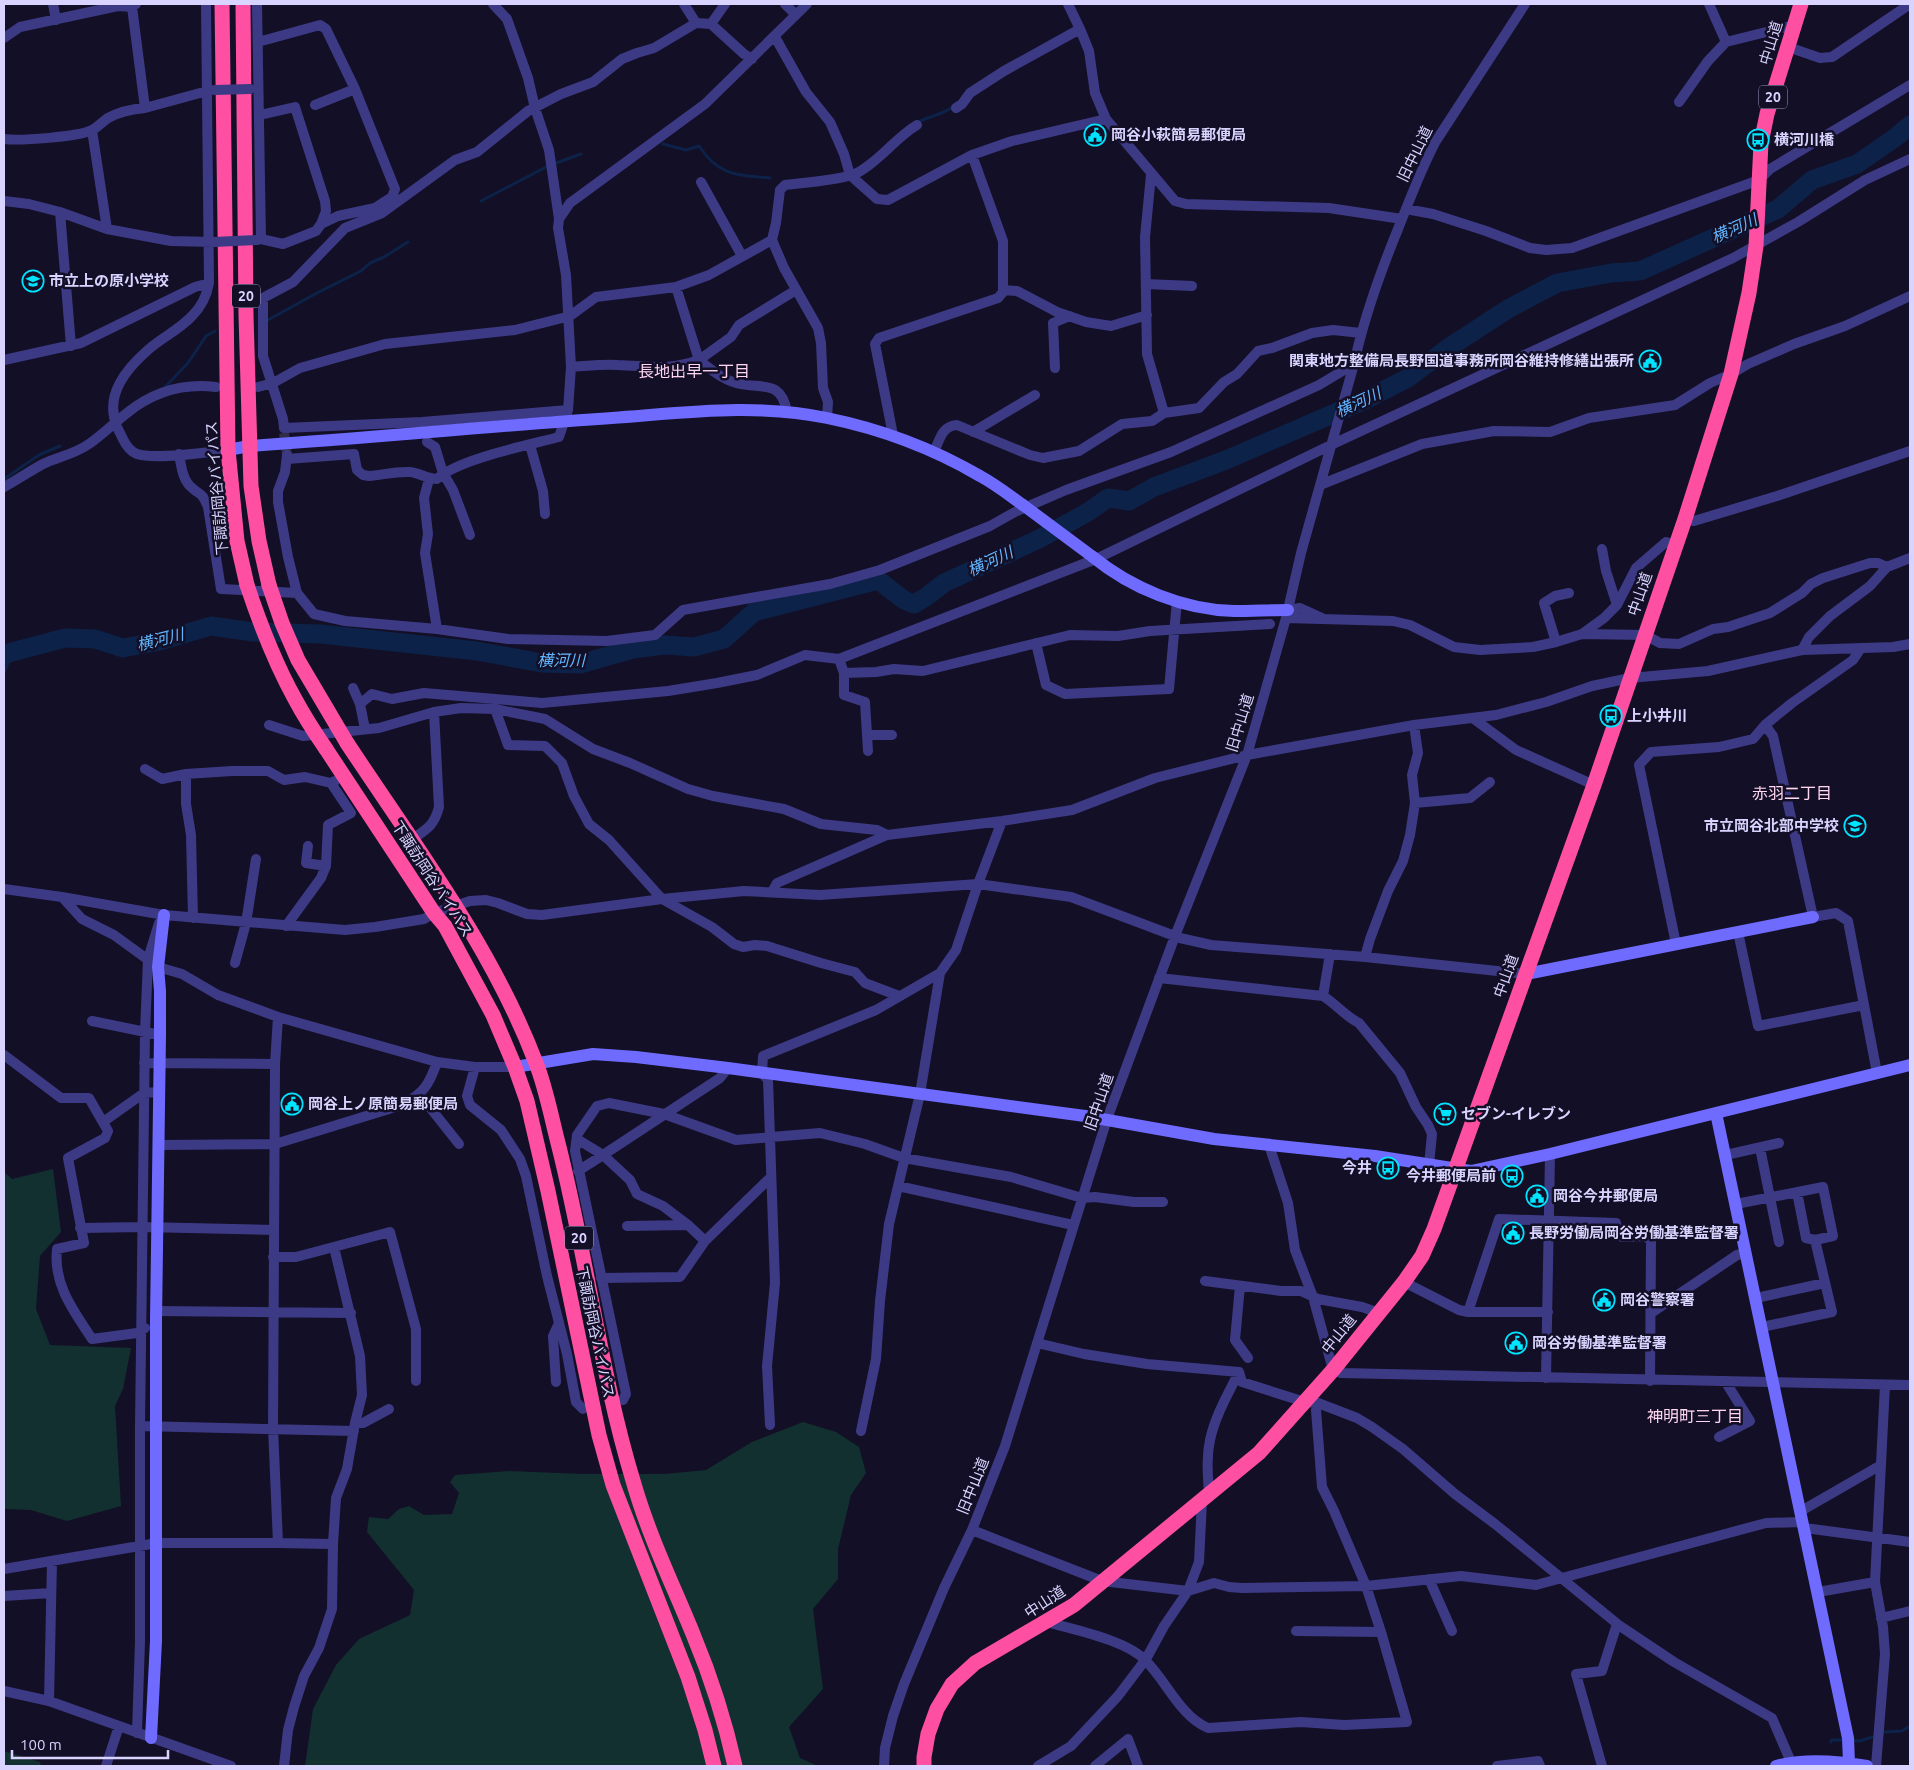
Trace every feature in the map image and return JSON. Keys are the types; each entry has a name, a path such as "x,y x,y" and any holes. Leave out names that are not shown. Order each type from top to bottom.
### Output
{"highway":[{"name":"下諏訪岡谷バイパス","path":"222,4 228,450 237,541 247,585 260,624 279,669 296,701 326,749 338,780 445,926 493,1015 515,1067 531,1119 599,1435 610,1476 688,1677 714,1766"},
{"name":"下諏訪岡谷バイパス","path":"243,4 249,446 251,486 259,540 269,586 298,660 347,743 455,905 506,994 537,1064 565,1168 616,1418 634,1487 707,1668 722,1714 735,1766"},
{"name":"中山道","path":"924,1766 928,1734 938,1709 952,1684 975,1663 1074,1605 1259,1453 1311,1402 1333,1370 1404,1282 1422,1256 1434,1229 1594,785 1685,519 1731,374 1749,293 1756,244 1761,142 1767,114 1801,4"}],"street":[{"path":"52,4 56,20"},
{"path":"206,4 211,90 211,242 207,295 192,316 150,348 133,366 117,388 113,398 112,410 125,444 135,454 152,456 566,416"},
{"path":"257,4 258,42 255,89 260,116 259,239"},
{"path":"493,4 507,19 528,78 548,150 559,219 558,228 566,275 570,316 571,367 566,416 559,437 468,462 443,473 438,479 429,479 411,472 363,475 357,470 354,454 287,457 285,472 278,490 278,502 297,593 314,614 346,621 437,629 508,640 607,641 654,634 683,610 830,584 871,572 990,526 1015,512 1066,490 1171,452 1319,385 1354,367"},
{"path":"684,4 696,24"},
{"path":"712,24 725,4"},
{"path":"785,4 796,15"},
{"path":"559,219 570,203 705,104 807,4"},
{"path":"1068,4 1089,51 1096,93 1106,119 1151,175 1175,201 1186,204 1329,208 1402,220"},
{"name":"旧中山道","path":"884,1766 893,1716 904,1684 944,1588 972,1530 1005,1446 1107,1119 1175,936 1247,755 1287,614 1320,485 1334,442 1361,333 1382,268 1424,165 1436,141 1525,4"},
{"path":"1709,4 1726,42"},
{"path":"1788,47 1820,58 1832,57 1910,4"},
{"path":"4,38 20,28 118,6 134,5 145,108"},
{"path":"752,59 744,54 712,24 696,24 654,48 637,52 622,60 594,82 561,94 528,111 477,152 455,160 378,211 345,228 293,282 263,298 264,356 284,430 566,416 719,411 787,412 827,418 893,435 934,452 981,476 1094,558 1128,580 1177,601 1233,611 1287,614 1300,608 1325,619 1393,621 1410,625 1454,647 1480,650 1532,647 1582,634 1645,635 1660,643 1679,644 1713,629 1770,613 1802,593 1811,584 1823,578 1870,563 1878,563 1887,567"},
{"path":"258,42 320,25 326,29 355,89 395,189 392,197 378,211 338,216 321,224"},
{"path":"1679,102 1708,61 1726,42 1795,25"},
{"path":"956,108 962,104 970,92 1080,29"},
{"path":"775,37 806,92 830,122 844,154 850,175 877,199 888,200 972,155 1012,141 1106,119"},
{"path":"1406,209 1433,214 1530,248 1556,250 1572,248 1759,186 1770,169 1910,85"},
{"path":"4,139 16,141 78,134 92,130 108,118 127,110 145,108 211,90 255,89"},
{"path":"315,105 355,89"},
{"path":"4,201 29,204 60,212 107,229 172,241 211,242 259,239 283,244 316,231 326,211 325,201 295,107 260,116"},
{"path":"827,418 828,402 823,388 821,343 818,328 784,268 772,240 780,190 785,185 857,173 889,150 908,130 917,125"},
{"path":"92,130 107,229"},
{"path":"893,435 876,344 879,338 998,298 1003,292 1003,241 972,155"},
{"path":"360,704 372,694 392,699 424,693 542,703 668,691 717,683 757,675 805,655 839,660 1094,558 1334,442 1733,258 1844,195 1865,180 1910,159"},
{"path":"1151,175 1145,237 1147,354 1164,413"},
{"path":"701,182 742,256"},
{"path":"60,212 71,346"},
{"path":"258,387 272,383 300,368 385,344 506,331 570,316 596,297 676,286 709,276 772,240"},
{"path":"4,360 81,343 195,287 209,283"},
{"path":"1146,284 1192,286"},
{"path":"676,286 699,360 714,373 735,383 773,387 785,398 787,412"},
{"path":"571,367 617,364 667,368 684,366 699,360 730,337 739,325 796,290"},
{"path":"1003,290 1017,291 1057,312 1086,322 1111,326 1147,315"},
{"path":"1320,485 1422,444 1494,431 1550,432 1589,418 1675,405 1710,383 1748,364 1844,326 1910,296"},
{"path":"1055,368 1053,323 1070,316"},
{"path":"934,452 944,429 950,425 957,425 1030,455 1043,458 1079,451 1122,424 1152,421 1164,413 1199,408 1224,382 1236,374 1258,350 1272,348 1312,333 1333,330 1361,333"},
{"path":"4,487 43,464 76,452 141,403 162,392 201,386 216,387"},
{"path":"973,432 1035,395"},
{"path":"426,442 435,447 443,473 453,490 470,535"},
{"path":"530,445 543,491 545,514"},
{"path":"1685,519 1694,521 1713,516 1910,451"},
{"path":"180,454 182,470 188,485 203,495 208,507 222,589 297,593"},
{"path":"429,479 424,498 428,534 425,553 437,629"},
{"path":"1582,634 1604,618 1617,605 1636,568 1666,542 1676,545"},
{"path":"1602,549 1606,571 1617,605"},
{"path":"1802,650 1809,637 1830,616 1870,586 1887,567 1910,558"},
{"path":"1556,642 1544,603 1555,596 1569,593"},
{"path":"1036,643 1046,685 1065,694 1169,689 1177,601"},
{"path":"844,673 876,672 894,669 923,671 1070,635 1118,636 1174,629 1270,624"},
{"path":"772,892 777,883 887,835 1002,821 1072,810 1155,778 1247,755 1414,725 1474,718 1546,702 1592,686 1630,678 1708,672 1772,655 1802,650 1910,644"},
{"path":"1676,944 1640,766 1651,752 1719,747 1753,739 1765,725 1792,703 1852,660 1861,648"},
{"path":"839,660 844,673 844,695 865,702 868,751"},
{"path":"353,688 360,704 365,729"},
{"path":"270,725 303,736 380,728 434,712 460,708 495,710 545,719 593,749 688,789 713,796 784,809 821,824 876,830 887,835"},
{"path":"495,710 508,745 545,746 562,764 574,796 589,824 609,840 662,899 712,927 734,944 743,947 767,946 821,964 855,972 865,983 899,996"},
{"path":"411,840 430,827 439,807 434,712"},
{"path":"1474,718 1516,750 1594,785"},
{"path":"1365,956 1388,891 1403,861 1410,835 1415,803 1412,775 1418,753 1414,725"},
{"path":"1765,725 1773,736 1813,917"},
{"path":"867,735 892,735"},
{"path":"145,769 162,779 186,774 268,771 284,780 305,777 338,780 352,813 328,825 326,866 322,878 286,926"},
{"path":"186,774 186,804 191,835 193,918"},
{"path":"1415,803 1470,798 1490,782"},
{"path":"770,1425 767,1366 775,1283 768,1080 762,1073 763,1056 876,1010 940,972 956,950 1002,821"},
{"path":"308,846 306,863 326,866"},
{"path":"235,963 246,923 256,859"},
{"path":"4,889 163,915 345,930 375,928 424,919 434,913 470,901 486,900 527,914 542,915 662,899 744,891 820,895 978,884 1070,897 1175,936 1211,945 1365,956 1526,974 1836,913 1848,921 1877,1073"},
{"path":"62,897 82,918 114,935 153,963 182,974 218,995 278,1017 437,1062 475,1067 515,1067 593,1054 636,1057 1107,1119 1214,1139 1375,1156 1472,1172 1910,1065"},
{"path":"137,1733 140,1641 144,1063 145,1032 153,963 163,915"},
{"path":"1738,932 1758,1026 1864,1004"},
{"path":"1323,996 1330,954"},
{"path":"152,1738 156,1641 156,1315 160,1062 160,991 153,963"},
{"path":"861,1431 876,1359 880,1301 889,1224 920,1094 940,972"},
{"path":"1159,978 1323,996 1351,1019 1359,1023 1400,1073 1432,1134 1429,1165"},
{"path":"278,1017 275,1064 272,1428 278,1543"},
{"path":"92,1021 160,1035"},
{"path":"4,1055 61,1098 89,1098 108,1131 105,1138 68,1158 84,1243 57,1250 56,1258 63,1294 92,1339 137,1333 156,1315 351,1313"},
{"path":"159,1144 275,1144 402,1105 420,1095 430,1083 437,1062"},
{"path":"144,1063 275,1064"},
{"path":"475,1067 467,1096 470,1105 501,1130 520,1159 576,1402 582,1409"},
{"path":"578,1171 720,1078 728,1068"},
{"path":"103,1122 144,1093 159,1092"},
{"path":"420,1095 459,1144"},
{"path":"623,1400 626,1394 575,1151 577,1135 597,1106 608,1103 664,1114 736,1140 820,1133 865,1144 904,1158 1011,1177 1082,1198 1095,1197 1134,1202 1163,1202"},
{"path":"1716,1113 1818,1592 1848,1741 1848,1763"},
{"path":"577,1139 602,1155 630,1180 637,1194 662,1206 688,1225 705,1241"},
{"path":"1269,1144 1288,1203 1295,1250 1313,1297 1333,1370 1341,1373 1910,1385"},
{"path":"1726,1155 1779,1144"},
{"path":"1760,1148 1778,1242"},
{"path":"1546,1378 1550,1154"},
{"path":"601,1278 680,1277 705,1241 770,1178"},
{"path":"898,1186 1074,1226"},
{"path":"1736,1204 1770,1198 1797,1192 1823,1187 1834,1236 1815,1240 1806,1238 1797,1192"},
{"path":"1468,1312 1499,1219 1616,1223 1618,1234 1622,1237 1645,1236 1651,1241 1650,1381"},
{"path":"627,1226 688,1225"},
{"path":"80,1228 158,1227 274,1230"},
{"path":"273,1257 296,1257 390,1232 416,1329 416,1381"},
{"path":"1762,1327 1832,1312 1815,1240"},
{"path":"284,1766 288,1730 294,1707 304,1676 318,1648 332,1610 336,1498 347,1468 362,1395 360,1356 334,1247"},
{"path":"1651,1313 1737,1255 1746,1253"},
{"path":"1205,1281 1280,1291 1300,1291 1313,1297 1362,1307 1379,1313"},
{"path":"1404,1282 1459,1310 1468,1312 1548,1312"},
{"path":"1756,1298 1825,1284"},
{"path":"1240,1286 1235,1340 1248,1358"},
{"path":"556,1382 553,1336 559,1323"},
{"path":"1037,1343 1084,1354 1147,1364 1239,1372"},
{"path":"1239,1372 1242,1382 1311,1402 1357,1418 1403,1448 1455,1494 1495,1524 1617,1624 1674,1662 1772,1718 1791,1762"},
{"path":"1038,1766 1070,1746 1118,1696 1146,1660 1164,1626 1188,1592 1199,1562 1209,1441 1215,1422 1239,1372"},
{"path":"1719,1437 1750,1421 1724,1381"},
{"path":"1876,1766 1885,1654 1875,1582 1885,1385"},
{"path":"1047,1622 1096,1636 1130,1650 1146,1660 1192,1717 1199,1724 1208,1728 1300,1722 1344,1725 1407,1722 1382,1632 1366,1586 1322,1487 1316,1410 1311,1402"},
{"path":"140,1426 354,1427 389,1409"},
{"path":"1803,1520 1881,1465"},
{"path":"972,1530 1102,1581 1188,1592 1214,1583 1242,1588 1366,1586 1461,1576 1536,1585 1766,1523 1803,1520 1877,1538 1910,1542"},
{"path":"4,1569 157,1544 333,1544"},
{"path":"49,1701 52,1561"},
{"path":"1429,1579 1452,1631"},
{"path":"1818,1592 1875,1582"},
{"path":"4,1596 51,1593"},
{"path":"1881,1618 1910,1610"},
{"path":"1602,1766 1576,1674 1602,1671 1617,1624"},
{"path":"1296,1631 1382,1632"},
{"path":"140,1641 156,1641"},
{"path":"4,1691 49,1701 120,1726 152,1738 201,1761 231,1766"},
{"path":"106,1766 120,1726"},
{"path":"1095,1766 1128,1739 1138,1766"},
{"path":"1496,1766 1538,1761 1540,1766"},
{"path":"1776,1766 1791,1762 1848,1763 1867,1766"}],"green space":[{"path":"53,1169 61,1232 40,1256 36,1309 50,1345 131,1348 123,1389 115,1406 121,1506 67,1521 31,1510 4,1509 4,1172 12,1179"},
{"path":"803,1422 836,1432 859,1447 866,1473 851,1495 838,1549 838,1579 813,1609 823,1689 789,1727 800,1758 818,1766 305,1766 313,1709 336,1665 359,1639 410,1615 414,1590 367,1532 369,1517 388,1519 399,1509 409,1506 424,1515 452,1514 459,1493 450,1482 455,1475 509,1471 584,1474 664,1474 706,1470 752,1442"},
{"path":"4,1751 40,1762 41,1766 4,1766"}],"waterway":[{"path":"917,122 955,106"},
{"name":"横河川","path":"4,655 65,638 95,639 123,648 160,641 211,626 253,632 321,634 477,651 542,663 580,664 633,649 664,645 694,647 724,639 754,612 878,580 904,600 914,604 944,583 1041,538 1088,512 1108,498 1129,501 1154,487 1226,460 1365,400 1408,378 1448,348 1508,309 1557,283 1611,273 1640,271 1778,209 1812,180 1857,164 1910,125"},
{"path":"663,144 686,150 699,146 706,156 721,169 747,176 770,178"},
{"path":"481,201 548,166 581,154"},
{"path":"268,320 361,271 370,263 384,257 408,242"},
{"path":"164,388 188,363 206,336 215,331"},
{"path":"4,479 39,455 60,446"},
{"path":"4,673 12,652"},
{"path":"1884,1732 1902,1731 1910,1726"},
{"path":"1850,1740 1860,1741 1872,1737"},
{"path":"1831,1742 1832,1740 1844,1740"}],"tunnel":[{"path":"284,433 287,455"}],"place":[{"name":"岡谷小萩簡易郵便局","path":"1095,135"},
{"name":"横河川橋","path":"1758,140"},
{"name":"市立上の原小学校","path":"33,281"},
{"name":"関東地方整備局長野国道事務所岡谷維持修繕出張所","path":"1650,361"},
{"name":"上小井川","path":"1611,716"},
{"name":"市立岡谷北部中学校","path":"1855,826"},
{"name":"岡谷上ノ原簡易郵便局","path":"292,1104"},
{"name":"セブン-イレブン","path":"1445,1114"},
{"name":"今井","path":"1388,1168"},
{"name":"今井郵便局前","path":"1512,1176"},
{"name":"岡谷今井郵便局","path":"1537,1196"},
{"name":"長野労働局岡谷労働基準監督署","path":"1513,1233"},
{"name":"岡谷警察署","path":"1604,1300"},
{"name":"岡谷労働基準監督署","path":"1516,1343"}],"district":[{"name":"長地出早一丁目","path":"694,371"},
{"name":"赤羽二丁目","path":"1792,793"},
{"name":"神明町三丁目","path":"1695,1416"}]}
